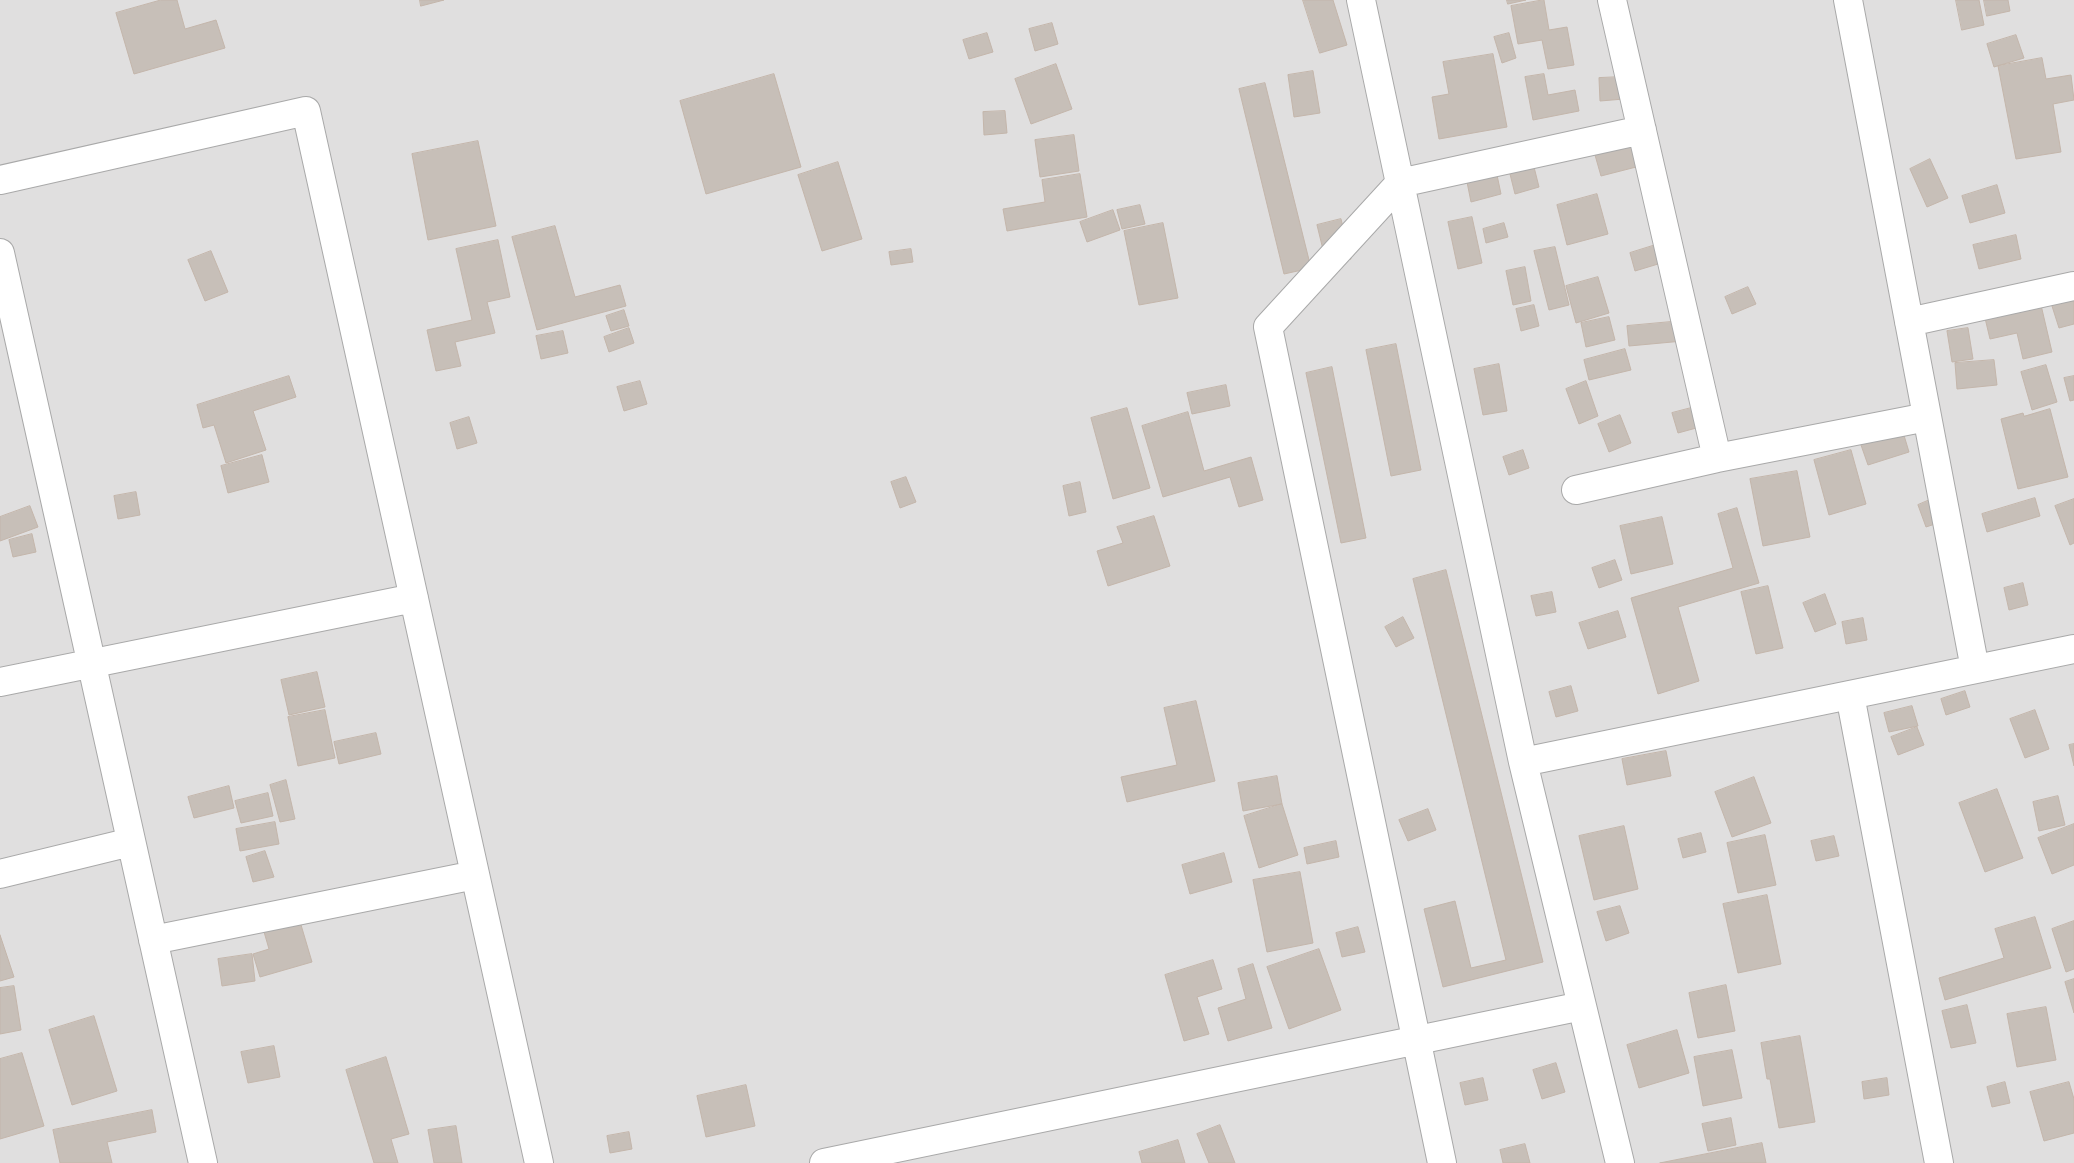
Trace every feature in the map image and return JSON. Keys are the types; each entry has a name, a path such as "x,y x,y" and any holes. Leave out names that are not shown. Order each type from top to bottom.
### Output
{"street":[{"path":"1361,0 1522,762 1620,1163"},
{"path":"1612,0 1717,458"},
{"path":"1848,0 1975,669"},
{"path":"0,180 306,111 539,1163"},
{"path":"1442,1163 1268,327 1400,183 1642,130"},
{"path":"0,252 202,1163"},
{"path":"1909,322 2074,286"},
{"path":"1576,490 1717,458 1927,417"},
{"path":"0,682 414,598"},
{"path":"1522,762 2074,649"},
{"path":"1850,695 1939,1163"},
{"path":"0,874 131,842"},
{"path":"153,940 475,875"},
{"path":"824,1163 1582,1006"}],"shaded area":[{"path":"0,0 2074,0 2074,1163 0,1163"}],"building":[{"path":"161,0 177,0 185,29 216,20 225,48 134,74 116,13"},
{"path":"420,0 444,0 421,6"},
{"path":"1303,0 1333,0 1347,45 1320,53"},
{"path":"1507,0 1526,0 1508,4"},
{"path":"1544,0 1549,30 1567,27 1574,65 1548,69 1542,40 1518,44 1511,6"},
{"path":"1956,0 1979,0 1984,25 1962,30"},
{"path":"1984,0 2008,0 2010,11 1987,16"},
{"path":"1052,23 1058,44 1035,51 1029,29"},
{"path":"987,33 993,52 969,59 963,40"},
{"path":"1509,33 1516,58 1502,63 1494,37"},
{"path":"2016,35 2024,58 1994,67 1987,44"},
{"path":"1493,54 1507,127 1439,139 1432,97 1449,94 1443,62"},
{"path":"2042,58 2046,79 2071,75 2074,100 2053,104 2061,152 2016,159 1998,66"},
{"path":"1056,64 1072,109 1031,124 1015,79"},
{"path":"1313,71 1320,113 1294,117 1288,75"},
{"path":"774,74 801,167 706,194 680,101"},
{"path":"1544,74 1548,95 1575,90 1579,111 1533,120 1525,77"},
{"path":"1622,77 1624,99 1600,101 1599,78"},
{"path":"1265,83 1311,268 1284,274 1239,89"},
{"path":"1005,111 1007,133 984,135 983,112"},
{"path":"1074,135 1079,171 1040,177 1035,140"},
{"path":"478,141 496,226 428,240 412,154"},
{"path":"1638,144 1644,165 1601,176 1595,155"},
{"path":"1930,159 1948,198 1927,207 1910,169"},
{"path":"838,162 862,239 822,251 798,175"},
{"path":"1534,167 1539,187 1515,194 1510,174"},
{"path":"1080,174 1087,217 1007,231 1003,209 1045,202 1042,180"},
{"path":"1497,175 1501,194 1471,202 1467,182"},
{"path":"1997,185 2005,213 1970,223 1962,196"},
{"path":"1597,194 1608,234 1567,245 1557,205"},
{"path":"1140,205 1145,224 1122,229 1117,210"},
{"path":"1113,210 1120,230 1087,242 1080,222"},
{"path":"1472,217 1482,263 1458,269 1448,222"},
{"path":"1341,219 1351,259 1327,266 1317,225"},
{"path":"1163,223 1178,298 1139,305 1124,231"},
{"path":"1504,223 1508,237 1486,243 1483,229"},
{"path":"555,226 575,297 620,285 626,306 537,330 512,237"},
{"path":"2016,235 2021,259 1979,269 1973,245"},
{"path":"498,240 510,297 487,302 495,333 455,342 461,366 436,371 427,330 472,320 456,249"},
{"path":"1662,243 1668,261 1635,271 1630,253"},
{"path":"1555,247 1569,305 1549,310 1534,251"},
{"path":"911,249 913,262 891,265 889,252"},
{"path":"211,251 228,292 205,301 188,260"},
{"path":"1525,267 1531,301 1513,305 1506,271"},
{"path":"1598,277 1609,313 1576,323 1566,286"},
{"path":"1748,287 1756,304 1732,314 1725,297"},
{"path":"2074,299 2074,324 2059,328 2052,306"},
{"path":"1534,305 1539,326 1521,331 1516,309"},
{"path":"2041,305 2052,352 2023,359 2017,333 1990,339 1985,318"},
{"path":"624,310 629,326 611,331 606,316"},
{"path":"1609,317 1615,340 1586,347 1581,323"},
{"path":"1682,321 1683,341 1629,346 1627,326"},
{"path":"629,328 634,343 609,352 604,337"},
{"path":"1968,328 1973,359 1952,362 1947,331"},
{"path":"563,331 568,353 541,359 536,336"},
{"path":"1396,344 1421,470 1391,476 1366,350"},
{"path":"1625,349 1631,370 1589,380 1584,360"},
{"path":"1994,360 1997,385 1957,389 1955,363"},
{"path":"1499,364 1507,411 1483,415 1474,369"},
{"path":"2046,365 2057,402 2032,410 2021,372"},
{"path":"1332,367 1366,538 1341,543 1306,373"},
{"path":"289,376 296,397 253,411 266,450 226,463 214,425 203,428 197,405"},
{"path":"2074,376 2074,400 2070,401 2064,378"},
{"path":"640,381 647,404 624,411 617,387"},
{"path":"1586,381 1598,416 1579,424 1566,389"},
{"path":"1226,385 1230,406 1192,414 1187,393"},
{"path":"1695,407 1700,427 1678,433 1672,413"},
{"path":"1127,408 1150,488 1113,499 1091,418"},
{"path":"2050,409 2068,477 2018,489 2001,419 2023,413 2024,416"},
{"path":"1188,412 1204,471 1251,457 1263,500 1239,507 1230,477 1163,497 1142,426"},
{"path":"1620,415 1631,443 1609,452 1598,424"},
{"path":"469,417 477,443 457,449 450,423"},
{"path":"1903,432 1909,452 1868,465 1861,445"},
{"path":"1523,450 1529,468 1509,475 1503,457"},
{"path":"1851,450 1866,504 1829,515 1814,460"},
{"path":"262,455 269,482 228,493 221,466"},
{"path":"1797,471 1810,537 1763,546 1750,479"},
{"path":"906,477 916,502 900,508 891,482"},
{"path":"1080,482 1086,512 1069,516 1063,486"},
{"path":"136,492 140,515 118,519 114,496"},
{"path":"2035,498 2040,516 1987,532 1982,514"},
{"path":"1932,499 1941,522 1926,527 1918,505"},
{"path":"2074,499 2074,543 2070,545 2055,506"},
{"path":"30,506 38,527 0,541 0,517"},
{"path":"1737,508 1759,583 1678,607 1699,681 1658,694 1631,598 1733,568 1718,514"},
{"path":"1154,516 1170,566 1108,586 1097,551 1123,543 1117,527"},
{"path":"1662,517 1673,564 1631,574 1620,526"},
{"path":"32,534 36,552 13,557 9,540"},
{"path":"1615,560 1622,580 1599,588 1592,568"},
{"path":"1446,570 1543,962 1443,987 1424,909 1455,901 1471,968 1506,960 1413,579"},
{"path":"2023,583 2028,605 2009,610 2004,588"},
{"path":"1768,586 1783,648 1756,654 1741,592"},
{"path":"1552,592 1556,612 1536,616 1531,596"},
{"path":"1825,594 1836,624 1815,632 1803,603"},
{"path":"1618,611 1626,637 1588,649 1579,623"},
{"path":"1403,617 1414,638 1396,647 1385,627"},
{"path":"1863,618 1867,640 1846,644 1842,622"},
{"path":"317,672 325,707 289,715 281,680"},
{"path":"1571,686 1578,711 1556,717 1549,692"},
{"path":"1965,691 1970,707 1946,715 1941,699"},
{"path":"1196,701 1215,781 1127,802 1121,777 1177,765 1164,708"},
{"path":"1912,706 1918,726 1889,732 1884,713"},
{"path":"325,710 335,758 298,766 288,717"},
{"path":"2035,710 2049,749 2025,758 2010,719"},
{"path":"1917,727 1924,745 1898,755 1891,737"},
{"path":"376,733 381,754 339,764 334,742"},
{"path":"2074,744 2074,766 2069,745"},
{"path":"1666,751 1671,776 1627,785 1622,759"},
{"path":"1277,776 1282,804 1243,811 1238,783"},
{"path":"1754,777 1771,823 1732,837 1715,792"},
{"path":"286,780 295,819 280,822 270,785"},
{"path":"229,786 234,808 194,818 188,797"},
{"path":"1997,789 2023,858 1985,872 1959,803"},
{"path":"268,793 273,816 241,823 235,801"},
{"path":"2058,796 2065,825 2039,831 2033,802"},
{"path":"1282,804 1298,855 1259,868 1244,816"},
{"path":"1428,809 1436,830 1408,841 1399,820"},
{"path":"275,822 279,844 240,851 236,829"},
{"path":"2074,824 2074,865 2052,874 2038,838"},
{"path":"1624,826 1638,889 1594,900 1579,836"},
{"path":"1701,833 1706,852 1683,858 1678,839"},
{"path":"1765,835 1776,885 1738,893 1727,843"},
{"path":"1834,836 1839,856 1816,861 1811,841"},
{"path":"1336,841 1339,857 1307,864 1304,848"},
{"path":"265,851 274,877 253,882 246,857"},
{"path":"1224,853 1232,882 1190,894 1182,865"},
{"path":"1300,872 1313,943 1267,952 1253,880"},
{"path":"1767,895 1781,964 1738,973 1723,904"},
{"path":"1620,906 1629,933 1606,941 1597,912"},
{"path":"296,908 312,962 260,977 253,954 269,949 260,918"},
{"path":"2035,917 2051,968 1945,1000 1939,978 2004,958 1995,929"},
{"path":"2074,921 2074,969 2066,972 2052,929"},
{"path":"1358,927 1365,952 1342,957 1336,933"},
{"path":"0,935 14,977 0,981"},
{"path":"1319,949 1341,1010 1289,1029 1267,967"},
{"path":"252,954 255,981 222,986 218,959"},
{"path":"1213,960 1222,989 1197,997 1209,1034 1184,1041 1165,975"},
{"path":"1253,964 1272,1028 1228,1041 1218,1008 1246,999 1238,969"},
{"path":"2074,979 2074,1013 2065,982"},
{"path":"1726,985 1735,1031 1698,1038 1689,993"},
{"path":"14,986 21,1030 0,1034 0,988"},
{"path":"1967,1005 1976,1043 1951,1048 1942,1011"},
{"path":"2046,1007 2056,1060 2017,1067 2007,1014"},
{"path":"94,1016 117,1091 72,1105 49,1030"},
{"path":"1677,1030 1689,1073 1639,1088 1627,1045"},
{"path":"1800,1036 1815,1122 1779,1128 1770,1079 1767,1079 1761,1043"},
{"path":"274,1046 280,1077 248,1083 241,1052"},
{"path":"1732,1050 1742,1098 1703,1106 1694,1057"},
{"path":"22,1053 44,1126 0,1139 0,1059"},
{"path":"386,1057 409,1134 391,1139 398,1163 374,1163 346,1070"},
{"path":"1556,1063 1565,1092 1542,1099 1533,1070"},
{"path":"1483,1078 1488,1100 1465,1105 1460,1083"},
{"path":"1887,1078 1889,1095 1864,1099 1862,1082"},
{"path":"2005,1082 2010,1103 1992,1107 1987,1087"},
{"path":"2069,1082 2074,1099 2074,1133 2044,1141 2030,1092"},
{"path":"746,1085 755,1126 706,1137 697,1096"},
{"path":"152,1110 156,1132 107,1142 112,1163 60,1163 53,1130"},
{"path":"1731,1118 1736,1145 1708,1151 1702,1124"},
{"path":"1220,1125 1235,1163 1209,1163 1197,1134"},
{"path":"456,1126 462,1163 434,1163 428,1130"},
{"path":"629,1132 632,1149 610,1153 607,1136"},
{"path":"1178,1140 1185,1163 1142,1163 1139,1152"},
{"path":"1762,1143 1766,1163 1660,1163"},
{"path":"1525,1144 1530,1163 1503,1163 1500,1150"}]}
